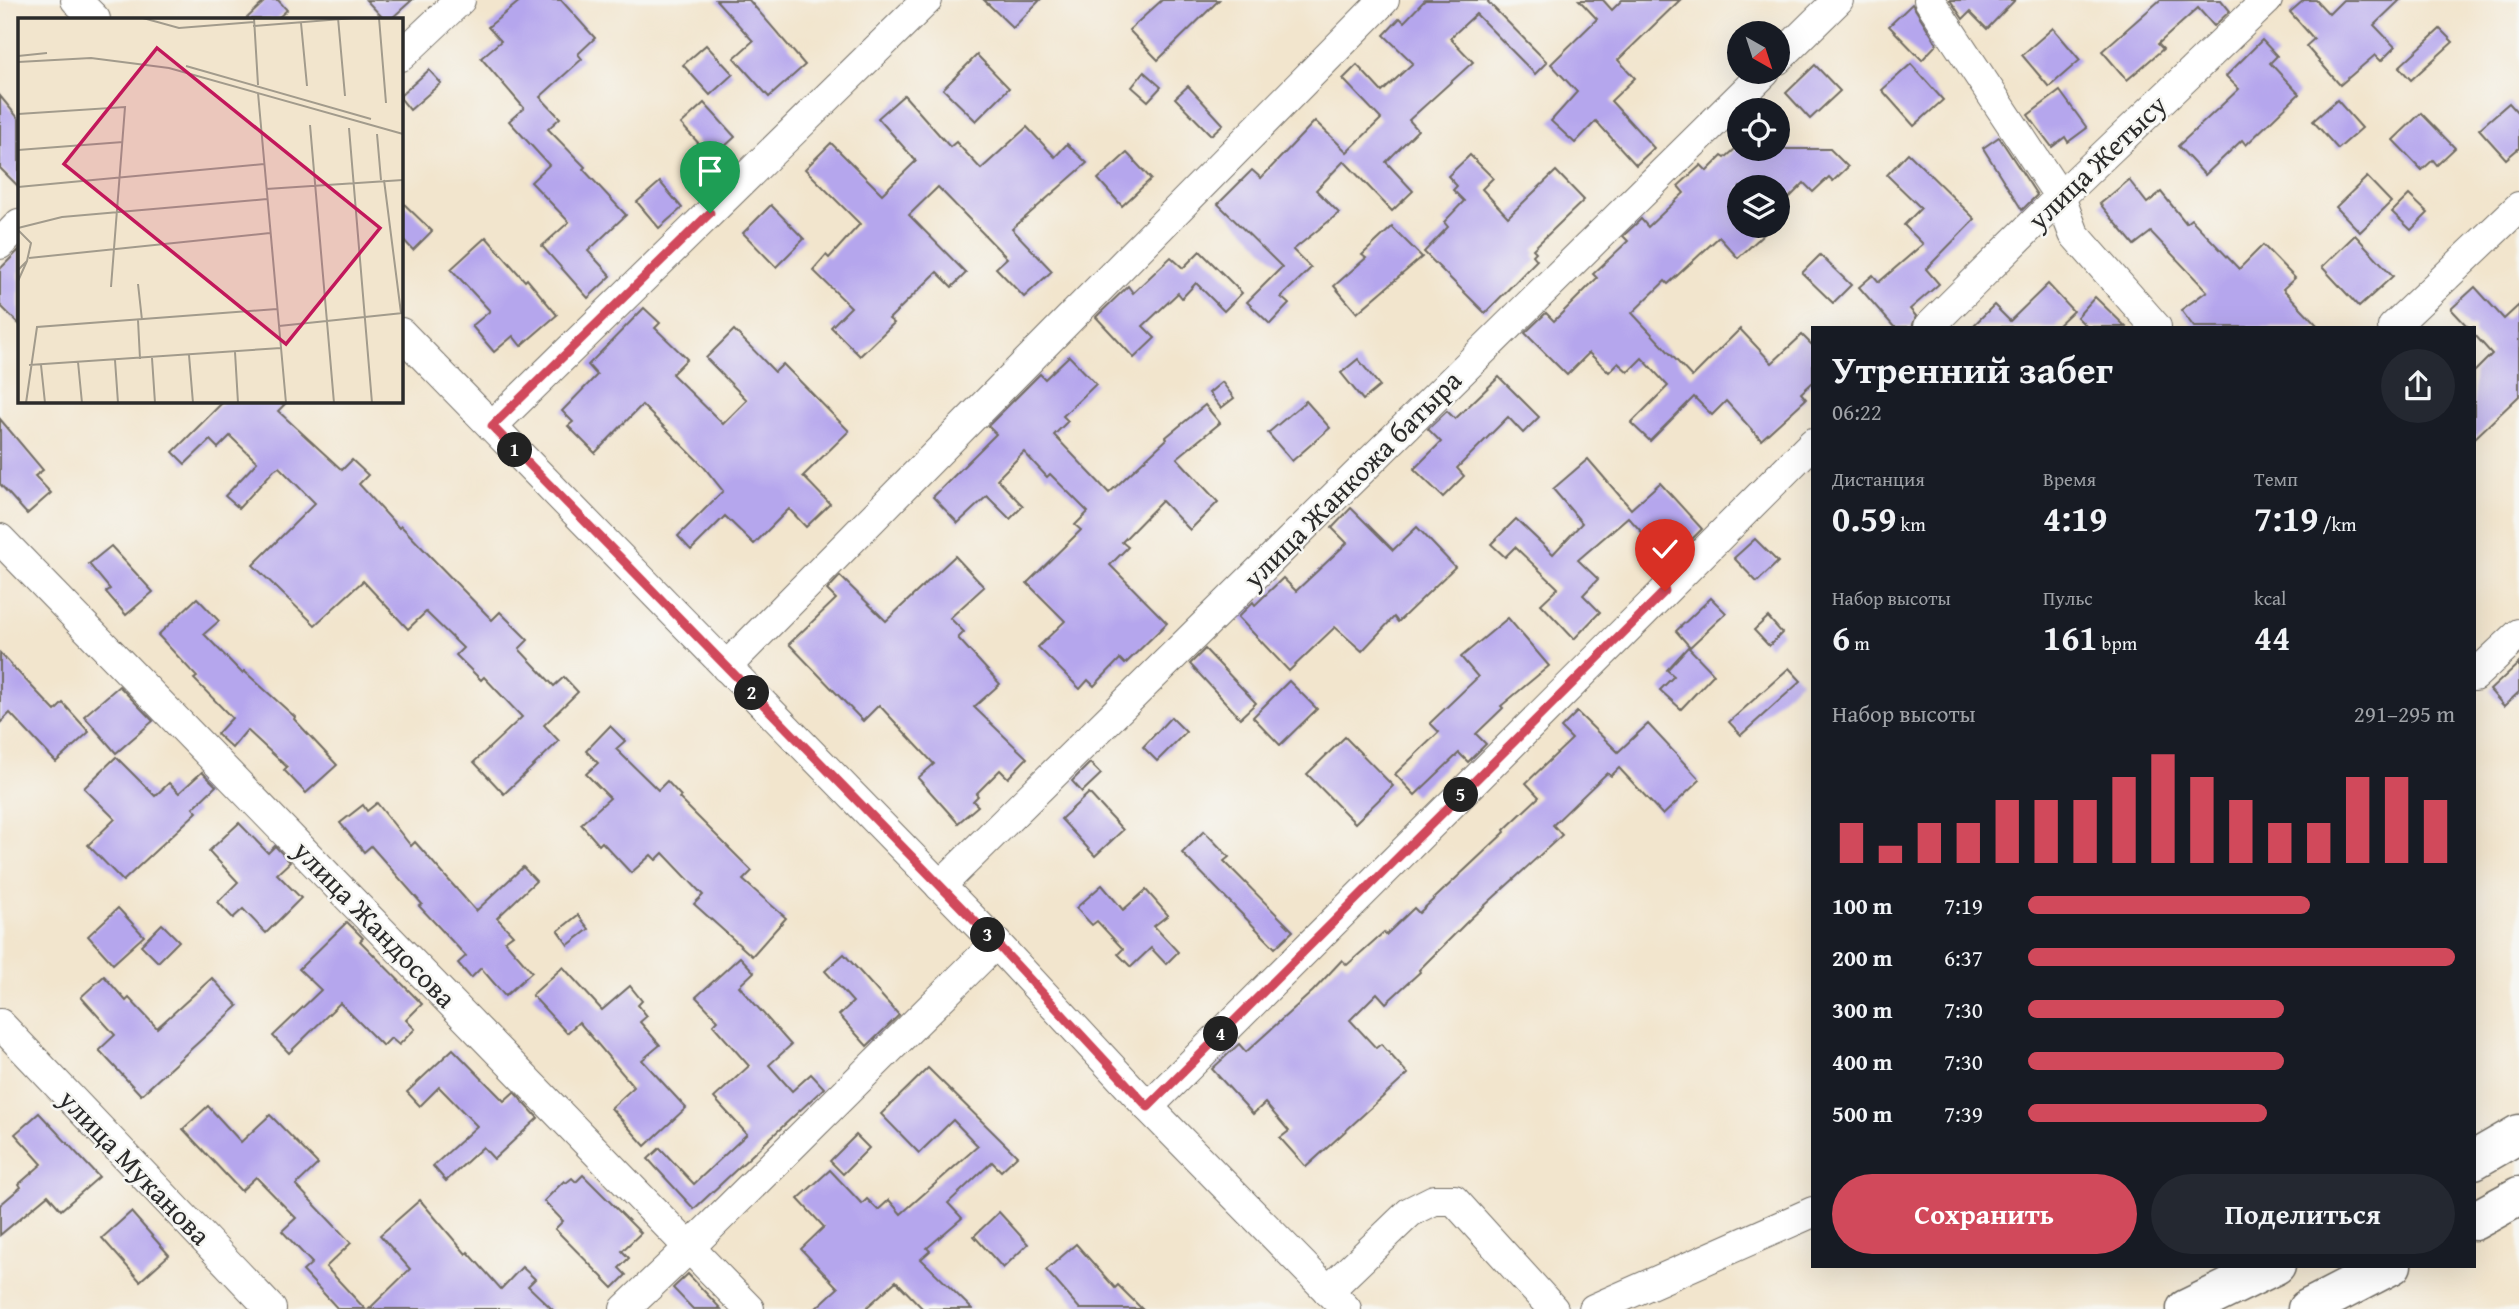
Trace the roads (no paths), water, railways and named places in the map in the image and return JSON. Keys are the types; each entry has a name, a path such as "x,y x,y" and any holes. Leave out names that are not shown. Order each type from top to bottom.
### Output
{"highway":[{"path":"2476,1159 2519,1134"},
{"path":"2476,1220 2519,1196"},
{"path":"2186,1309 2270,1268"},
{"path":"2307,1309 2386,1268"}],"street":[{"path":"76,0 94,18"},
{"path":"402,55 460,0"},
{"path":"492,426 928,0"},
{"path":"726,667 1384,0"},
{"path":"1790,47 1838,0"},
{"path":"1929,0 2060,197 2074,234 2155,326"},
{"name":"улица Жетысу","path":"1930,326 2060,197 2267,0"},
{"name":"улица Жанкожа батыра","path":"940,886 1753,84"},
{"path":"2394,326 2519,207"},
{"path":"0,244 18,225"},
{"path":"402,334 996,943 1148,1107 1337,1300 1410,1212 1434,1200 1454,1200 1553,1309"},
{"path":"1148,1107 1811,445"},
{"name":"улица Жандосова","path":"0,539 749,1309"},
{"path":"2476,674 2519,634"},
{"path":"625,1309 996,943"},
{"name":"улица Муканова","path":"0,1024 271,1309"},
{"path":"1594,1309 1811,1213"}]}
